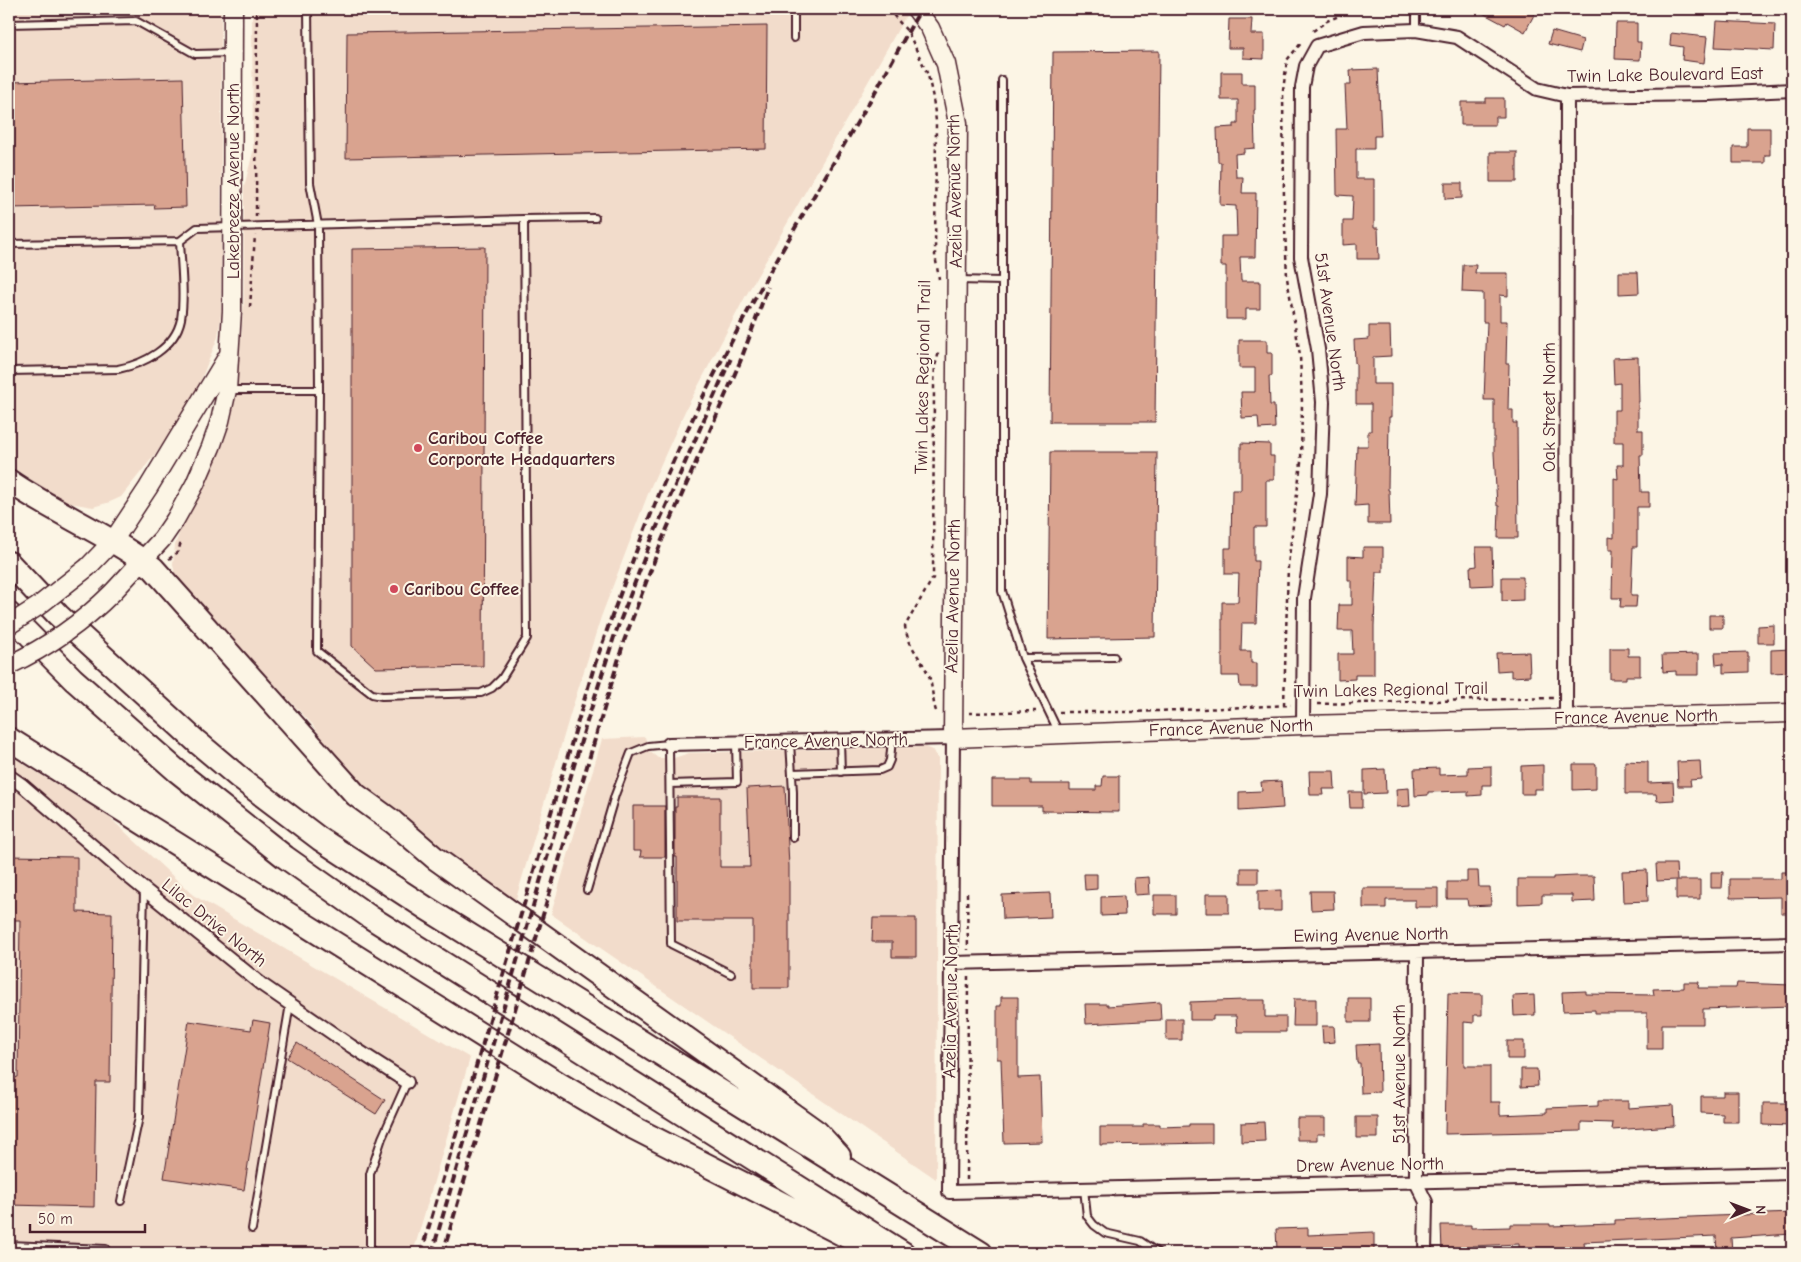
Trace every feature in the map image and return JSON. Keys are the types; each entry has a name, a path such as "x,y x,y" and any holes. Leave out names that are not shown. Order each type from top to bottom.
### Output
{"highway":[{"path":"9,481 58,511 113,540 153,568 356,795 393,822 436,858 817,1132 858,1176"},
{"path":"9,563 64,621 190,736 241,779 320,839 426,908 981,1253"},
{"path":"9,614 73,679 177,771 285,857 370,917 903,1253"},
{"path":"9,739 561,1085 632,1127 879,1253"}],"street":[{"name":"Lakebreeze Avenue North","path":"9,665 32,654 66,632 97,608 162,539 195,484 220,421 227,390 232,311 233,9"},
{"name":"Azelia Avenue North","path":"916,9 930,28 946,64 958,123 948,281 953,738 949,1192"},
{"name":"Twin Lake Boulevard East","path":"1317,46 1364,32 1416,30 1457,37 1537,89 1567,96 1709,94 1792,90"},
{"name":"51st Avenue North","path":"1303,725 1304,598 1320,494 1323,402 1318,349 1302,257 1302,88 1306,66 1317,46"},
{"name":"Oak Street North","path":"1566,718 1567,96"},
{"name":"Lakebreeze Avenue North","path":"113,540 148,488 229,354"},
{"path":"9,624 37,607 88,567 113,540"},
{"name":"France Avenue North","path":"670,744 953,738 1303,725 1792,713"},
{"name":"Lilac Drive North","path":"9,776 261,984 407,1082"},
{"name":"Ewing Avenue North","path":"951,963 1792,943"},
{"name":"51st Avenue North","path":"1417,952 1416,1182 1426,1202 1425,1253"},
{"name":"Drew Avenue North","path":"949,1192 1792,1173"}],"lane":[{"path":"308,9 310,183 318,225 317,651 372,694 382,696 481,693 492,688 502,678 528,638 524,219"},
{"path":"794,9 794,38"},
{"path":"1416,9 1416,30"},
{"path":"9,24 136,21 195,54 234,53"},
{"path":"1002,80 1002,591 1023,658 1060,734"},
{"path":"9,244 180,241 197,228 595,218"},
{"path":"9,370 118,369 139,363 160,351 172,337 180,321 182,302 180,241"},
{"path":"948,281 1002,281"},
{"path":"227,390 319,390"},
{"path":"1023,658 1114,657"},
{"path":"792,773 880,770 888,767 892,739"},
{"path":"840,740 840,772"},
{"path":"790,742 793,838"},
{"path":"670,784 737,782 736,743"},
{"path":"587,890 615,795 631,753 648,746 670,744 671,944 731,974"},
{"path":"121,1201 139,1117 144,888"},
{"path":"252,1228 290,1004"},
{"path":"370,1253 370,1174 382,1138 407,1082"},
{"path":"1084,1189 1087,1216 1094,1225 1105,1233 1140,1241 1158,1253"},
{"path":"9,1245 106,1249 106,1253"}],"path":[{"name":"Twin Lakes Regional Trail","path":"888,9 908,32 928,75 936,121 935,254 948,281"},
{"path":"1308,36 1327,21 1354,9"},
{"path":"1284,705 1288,565 1301,462 1302,403 1300,355 1287,278 1283,91 1287,60 1302,42"},
{"name":"Twin Lakes Regional Trail","path":"937,714 934,706 933,687 929,676 909,641 905,626 933,578 934,386 935,366 940,343"},
{"name":"Twin Lakes Regional Trail","path":"990,712 1126,712 1303,704 1566,699"}],"shaded area":[{"path":"9,9 221,9 221,314 218,337 198,387 172,433 121,497 93,507 64,502 9,465"},
{"path":"252,9 904,9 908,12 744,299 685,411 651,486 601,617 513,909 381,803 334,757 313,725 180,586 175,575 173,564 175,545 185,517 211,468 233,404 240,353 244,299 244,187 253,152"},
{"path":"645,737 649,751 658,758 674,758 689,753 925,747 934,751 938,759 936,1179 551,914 602,739"},
{"path":"9,755 109,817 193,895 470,1058 413,1253 9,1253"}],"building":[{"path":"1475,9 1528,9 1535,13 1525,32 1507,22 1505,25"},
{"path":"1229,19 1252,19 1251,34 1264,34 1264,59 1243,58 1243,48 1228,48"},
{"path":"1717,21 1775,24 1774,50 1715,47"},
{"path":"1616,23 1637,23 1637,42 1641,42 1640,60 1615,59"},
{"path":"767,26 766,149 346,158 347,33"},
{"path":"1552,31 1583,40 1580,52 1548,44"},
{"path":"1671,33 1707,37 1704,63 1682,60 1683,47 1670,45"},
{"path":"1159,51 1155,422 1050,422 1053,52"},
{"path":"1378,69 1381,136 1374,136 1374,149 1356,149 1356,179 1374,179 1374,228 1378,228 1379,259 1357,259 1357,244 1343,245 1343,221 1352,221 1353,196 1337,195 1336,129 1347,129 1345,85 1351,85 1350,70"},
{"path":"1221,72 1242,72 1242,84 1255,84 1255,148 1244,149 1244,153 1235,154 1236,177 1243,177 1242,193 1256,193 1255,257 1240,257 1241,281 1260,281 1260,309 1246,309 1246,319 1226,319 1226,266 1221,266 1221,236 1237,236 1236,206 1220,205 1221,162 1218,162 1217,128 1234,127 1234,124 1238,124 1238,100 1221,100"},
{"path":"183,78 186,207 154,208 155,205 9,208 9,82"},
{"path":"1486,98 1504,98 1504,117 1495,117 1495,125 1461,125 1461,102 1486,102"},
{"path":"1747,128 1770,128 1770,155 1765,155 1765,163 1733,163 1733,147 1747,147"},
{"path":"1490,152 1517,152 1517,182 1490,182"},
{"path":"1445,183 1462,183 1462,198 1445,199"},
{"name":"Caribou Coffee Corporate Headquarters","path":"485,247 483,666 376,668 352,646 352,249"},
{"path":"1463,265 1476,265 1475,273 1508,273 1508,296 1500,295 1500,321 1507,321 1506,364 1509,364 1508,410 1513,410 1513,423 1517,423 1518,538 1498,538 1499,506 1497,506 1494,453 1494,400 1484,400 1487,322 1483,322 1483,293 1462,292"},
{"path":"1619,272 1638,272 1639,293 1619,294"},
{"path":"1369,326 1390,326 1391,356 1373,357 1373,384 1391,384 1388,490 1390,524 1368,524 1368,505 1355,506 1357,446 1368,446 1368,431 1371,431 1371,404 1356,404 1354,340 1369,339"},
{"path":"1239,340 1267,340 1267,353 1272,353 1272,376 1269,376 1270,405 1274,405 1275,428 1259,429 1258,417 1242,418 1241,392 1255,392 1255,368 1239,368"},
{"path":"1638,357 1638,430 1643,430 1643,455 1640,455 1641,492 1649,492 1649,507 1637,507 1637,547 1633,547 1631,595 1637,595 1636,607 1620,607 1621,598 1612,598 1613,550 1609,550 1609,537 1614,538 1614,478 1618,479 1617,465 1623,465 1623,442 1614,442 1614,410 1620,410 1620,383 1614,384 1613,358"},
{"path":"1241,443 1270,444 1270,456 1274,456 1274,480 1266,480 1266,527 1254,527 1254,561 1258,561 1256,623 1242,623 1241,651 1251,651 1251,663 1257,663 1257,687 1240,687 1239,676 1222,676 1222,602 1238,602 1239,574 1225,574 1225,548 1231,548 1232,490 1241,490"},
{"path":"1050,452 1157,452 1155,637 1048,639"},
{"path":"1363,547 1383,547 1383,572 1376,572 1374,675 1355,675 1355,679 1338,680 1338,654 1353,654 1352,631 1338,631 1339,605 1352,605 1352,581 1348,581 1348,556 1363,557"},
{"path":"1476,547 1492,547 1493,585 1471,586 1470,567 1477,566"},
{"path":"1502,577 1523,577 1523,600 1502,601"},
{"path":"1709,615 1723,615 1723,628 1709,628"},
{"path":"1774,625 1774,643 1758,643 1758,626"},
{"path":"1610,648 1628,648 1628,656 1640,656 1640,676 1626,676 1626,679 1610,679"},
{"path":"1792,649 1792,672 1771,673 1771,650"},
{"path":"1529,652 1530,676 1511,677 1511,670 1497,671 1496,653"},
{"path":"1748,652 1748,672 1723,673 1723,664 1716,665 1715,653"},
{"path":"1699,654 1699,675 1676,675 1676,671 1663,672 1662,655"},
{"path":"1625,761 1648,762 1648,783 1673,782 1674,800 1657,801 1656,794 1625,794"},
{"path":"1700,761 1701,779 1690,780 1691,786 1678,786 1677,762"},
{"path":"1573,764 1596,764 1596,789 1573,790"},
{"path":"1543,765 1543,789 1534,789 1534,794 1521,794 1521,766"},
{"path":"1491,766 1491,785 1482,785 1482,795 1468,796 1468,791 1428,792 1428,795 1415,796 1414,769 1439,768 1439,775 1468,774 1468,767"},
{"path":"1385,769 1386,793 1364,794 1364,770"},
{"path":"1309,771 1334,771 1335,789 1322,789 1323,795 1310,795"},
{"path":"1103,776 1119,776 1119,812 1042,811 1042,806 992,806 992,780 1031,780 1031,784 1070,784 1070,790 1096,790 1096,786 1102,786"},
{"path":"1281,781 1283,808 1239,811 1239,792 1262,791 1261,782"},
{"path":"785,786 789,866 789,988 753,988 753,921 677,921 675,807 677,807 677,797 720,797 720,867 750,867 747,788"},
{"path":"1409,788 1410,806 1397,807 1396,789"},
{"path":"1349,792 1362,792 1362,808 1350,808"},
{"path":"633,806 665,806 665,857 640,857 641,851 633,851"},
{"path":"9,856 77,857 77,912 112,913 110,1082 96,1082 94,1207 9,1205 9,1079 18,1077 20,920 9,920"},
{"path":"1656,864 1676,864 1677,880 1700,880 1700,899 1676,899 1676,880 1657,881"},
{"path":"1241,868 1258,868 1258,883 1241,883"},
{"path":"1647,870 1648,901 1623,902 1622,871"},
{"path":"1467,871 1478,871 1479,887 1490,887 1491,905 1468,906 1467,899 1447,899 1447,882 1467,882"},
{"path":"1711,872 1723,872 1722,888 1711,888"},
{"path":"1781,872 1792,872 1792,913 1781,913 1781,897 1730,898 1730,879 1781,879"},
{"path":"1084,874 1097,874 1097,889 1085,890"},
{"path":"1594,876 1595,901 1572,902 1572,895 1542,895 1542,903 1518,904 1518,879 1553,879 1553,877"},
{"path":"1149,877 1150,894 1135,895 1134,878"},
{"path":"1363,888 1438,888 1438,907 1415,907 1415,900 1386,900 1386,908 1363,908"},
{"path":"1281,890 1281,911 1258,911 1258,891"},
{"path":"1310,891 1333,891 1334,909 1311,910"},
{"path":"1050,893 1051,917 1003,919 1002,895"},
{"path":"1206,894 1229,894 1229,913 1206,913"},
{"path":"1154,895 1176,895 1176,914 1154,914"},
{"path":"1124,896 1125,915 1101,916 1101,897"},
{"path":"873,918 916,918 916,957 892,957 892,942 872,942"},
{"path":"1684,982 1699,982 1698,988 1736,988 1737,983 1792,985 1792,1006 1703,1009 1703,1024 1662,1024 1662,1049 1647,1049 1647,1013 1595,1013 1595,1010 1563,1011 1562,992 1586,991 1586,994 1654,995 1653,989 1684,988"},
{"path":"1448,993 1482,994 1482,1015 1474,1015 1474,1023 1464,1022 1464,1066 1490,1066 1490,1102 1500,1102 1500,1115 1547,1113 1547,1108 1598,1106 1598,1101 1628,1101 1628,1108 1673,1105 1674,1126 1612,1130 1613,1123 1581,1122 1581,1131 1445,1134"},
{"path":"1534,995 1535,1015 1514,1016 1513,996"},
{"path":"1001,997 1018,997 1018,1078 1040,1077 1042,1142 1004,1143 1001,1059 997,1059 997,1006 1001,1006"},
{"path":"1348,998 1370,998 1370,1022 1348,1022"},
{"path":"1294,999 1316,999 1316,1026 1293,1026"},
{"path":"1265,1000 1265,1017 1286,1017 1286,1032 1237,1032 1236,1016 1213,1016 1213,1020 1190,1020 1190,1002"},
{"path":"1160,1002 1161,1020 1086,1024 1085,1004 1108,1004 1108,1006"},
{"path":"1166,1019 1182,1019 1182,1040 1166,1040"},
{"path":"253,1020 270,1023 244,1190 164,1178 189,1021 251,1030"},
{"path":"1322,1026 1334,1026 1335,1042 1323,1043"},
{"path":"1507,1041 1524,1041 1524,1059 1507,1059"},
{"path":"297,1043 385,1100 376,1114 287,1058"},
{"path":"1379,1044 1380,1092 1361,1093 1360,1063 1357,1063 1356,1045"},
{"path":"1521,1069 1537,1069 1538,1086 1521,1087"},
{"path":"1723,1092 1738,1092 1738,1122 1723,1122 1723,1114 1701,1113 1701,1096 1723,1096"},
{"path":"1763,1103 1792,1103 1792,1126 1763,1125"},
{"path":"1356,1117 1378,1117 1378,1138 1356,1138"},
{"path":"1297,1118 1325,1118 1325,1134 1317,1134 1317,1140 1297,1140"},
{"path":"1264,1122 1265,1141 1241,1142 1241,1123"},
{"path":"1143,1124 1160,1124 1160,1127 1212,1124 1212,1143 1100,1145 1100,1127 1143,1127"},
{"path":"1792,1213 1792,1234 1731,1238 1732,1253 1717,1253 1716,1236 1584,1242 1585,1253 1563,1253 1563,1248 1519,1248 1519,1244 1472,1246 1472,1250 1442,1251 1441,1225 1471,1225 1471,1228 1510,1227 1510,1224 1550,1224 1550,1226 1615,1224 1615,1220"},
{"path":"1308,1228 1308,1235 1374,1232 1374,1251 1321,1253 1320,1249 1277,1250 1276,1229"}],"railway":[{"path":"421,1253 594,667 644,530 687,430 723,358 808,205 875,92 921,9"},
{"path":"443,1253 624,641 662,540 740,362 768,287"},
{"path":"432,1253 584,731 614,637 652,538 731,358"}],"place":[{"name":"Caribou Coffee Corporate Headquarters","path":"418,448"},
{"name":"Caribou Coffee","path":"394,589"}]}
